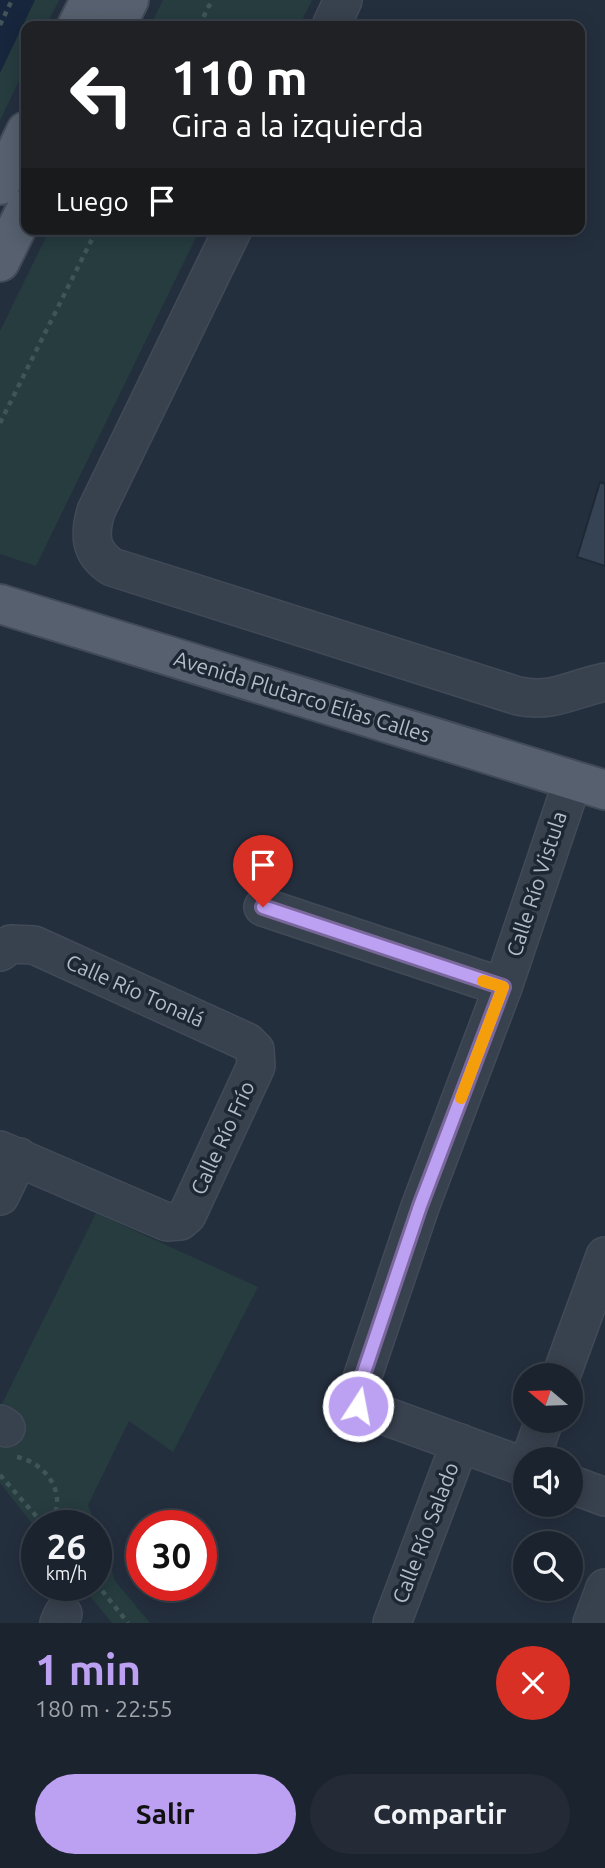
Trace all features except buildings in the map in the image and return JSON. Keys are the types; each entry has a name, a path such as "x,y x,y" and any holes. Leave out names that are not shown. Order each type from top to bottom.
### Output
{"main road":[{"path":"80,21 90,0"},
{"path":"118,21 129,0"},
{"path":"0,185 21,141"},
{"path":"0,262 21,219"},
{"name":"Avenida Plutarco Elías Calles","path":"0,604 589,785"}],"street":[{"path":"333,21 343,0"},
{"path":"230,235 96,512 91,528 95,553 112,567 518,696 540,700 605,682"},
{"name":"Calle Río Vistula","path":"460,1443 358,1406 356,1396 420,1206 503,987 589,785"},
{"path":"263,907 503,987"},
{"name":"Calle Río Tonalá","path":"5,948 34,946 247,1042 255,1050"},
{"name":"Calle Río Frío","path":"9,1153 167,1222 180,1221 187,1215 226,1137 256,1066 255,1050"},
{"path":"0,1196 9,1153"},
{"path":"566,1363 605,1255"},
{"path":"460,1443 513,1463"},
{"name":"Calle Río Salado","path":"391,1623 460,1443"},
{"path":"583,1489 605,1497"},
{"path":"592,1623 605,1588"}],"path":[{"path":"0,25 12,0"},
{"path":"202,21 212,0"},
{"path":"0,423 94,235"},
{"path":"6,1436 47,1474 56,1489 55,1510"},
{"path":"0,1475 31,1510"},
{"path":"110,1601 128,1623"}],"green space":[{"path":"0,0 59,0 48,21 21,21 21,77 0,120"},
{"path":"163,0 312,0 302,21 152,21"},
{"path":"47,235 197,235 36,566 0,554 0,331"},
{"path":"96,1213 258,1287 173,1452 129,1421 88,1505 90,1510 21,1510 0,1483 0,1408"},
{"path":"112,1571 116,1582 126,1594 126,1601 132,1601 150,1623 112,1623 94,1601 112,1601"}],"water":[{"path":"0,0 35,0 25,21 21,21 21,29 0,73"}],"slow traffic":[{"path":"461,1098 503,987 483,981"}],"route":[{"path":"263,907 503,987 420,1206 356,1396 358,1406"}]}
